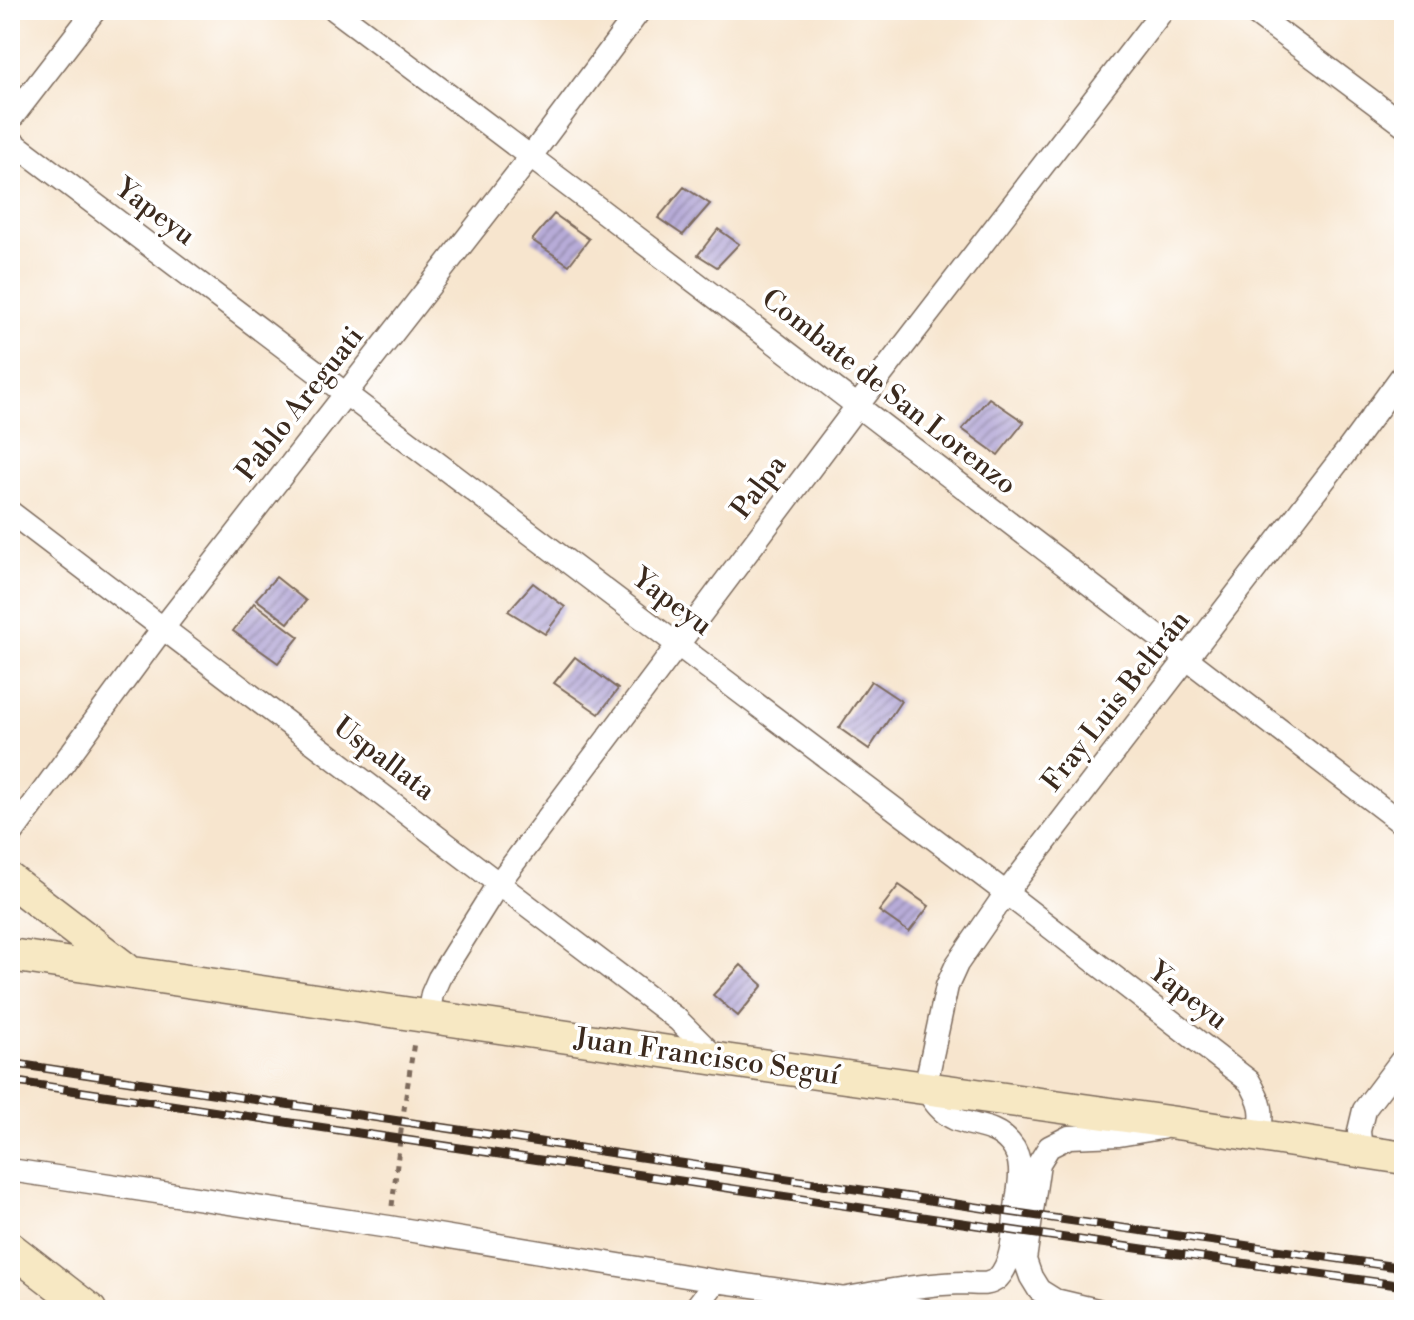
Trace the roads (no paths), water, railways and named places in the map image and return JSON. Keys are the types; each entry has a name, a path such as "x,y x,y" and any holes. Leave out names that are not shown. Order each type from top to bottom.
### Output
{"street":[{"path":"10,120 95,10"},
{"name":"Combate de San Lorenzo","path":"335,10 858,405 1404,825"},
{"name":"Pablo Areguati","path":"10,836 163,628 531,156 640,10"},
{"name":"Palpa","path":"428,1016 439,978 498,884 858,405 1163,10"},
{"path":"1250,10 1404,125"},
{"name":"Yapeyu","path":"10,140 1006,893 1249,1081 1258,1095 1263,1115 1259,1136"},
{"name":"Fray Luis Beltrán","path":"925,1088 947,986 957,964 1006,893 1404,373"},
{"name":"Uspallata","path":"10,512 678,1020 717,1059"},
{"path":"10,880 128,971"},
{"name":"Juan Francisco Seguí","path":"10,955 1404,1158"},
{"path":"1361,1151 1359,1131 1364,1110 1404,1057"},
{"path":"841,1299 934,1284 986,1285 996,1280 1008,1264 1021,1177 1019,1162 1011,1144 998,1132 954,1119 941,1109 925,1088"},
{"path":"1097,1310 1055,1300 1039,1290 1031,1277 1025,1260 1039,1163 1049,1147 1069,1137 1119,1135 1183,1124"},
{"path":"10,1170 389,1227 716,1281 924,1310"},
{"path":"10,1248 90,1310"},
{"path":"694,1310 716,1281"}],"railway":[{"path":"10,1063 1404,1268"},
{"path":"10,1081 1404,1286"}]}
